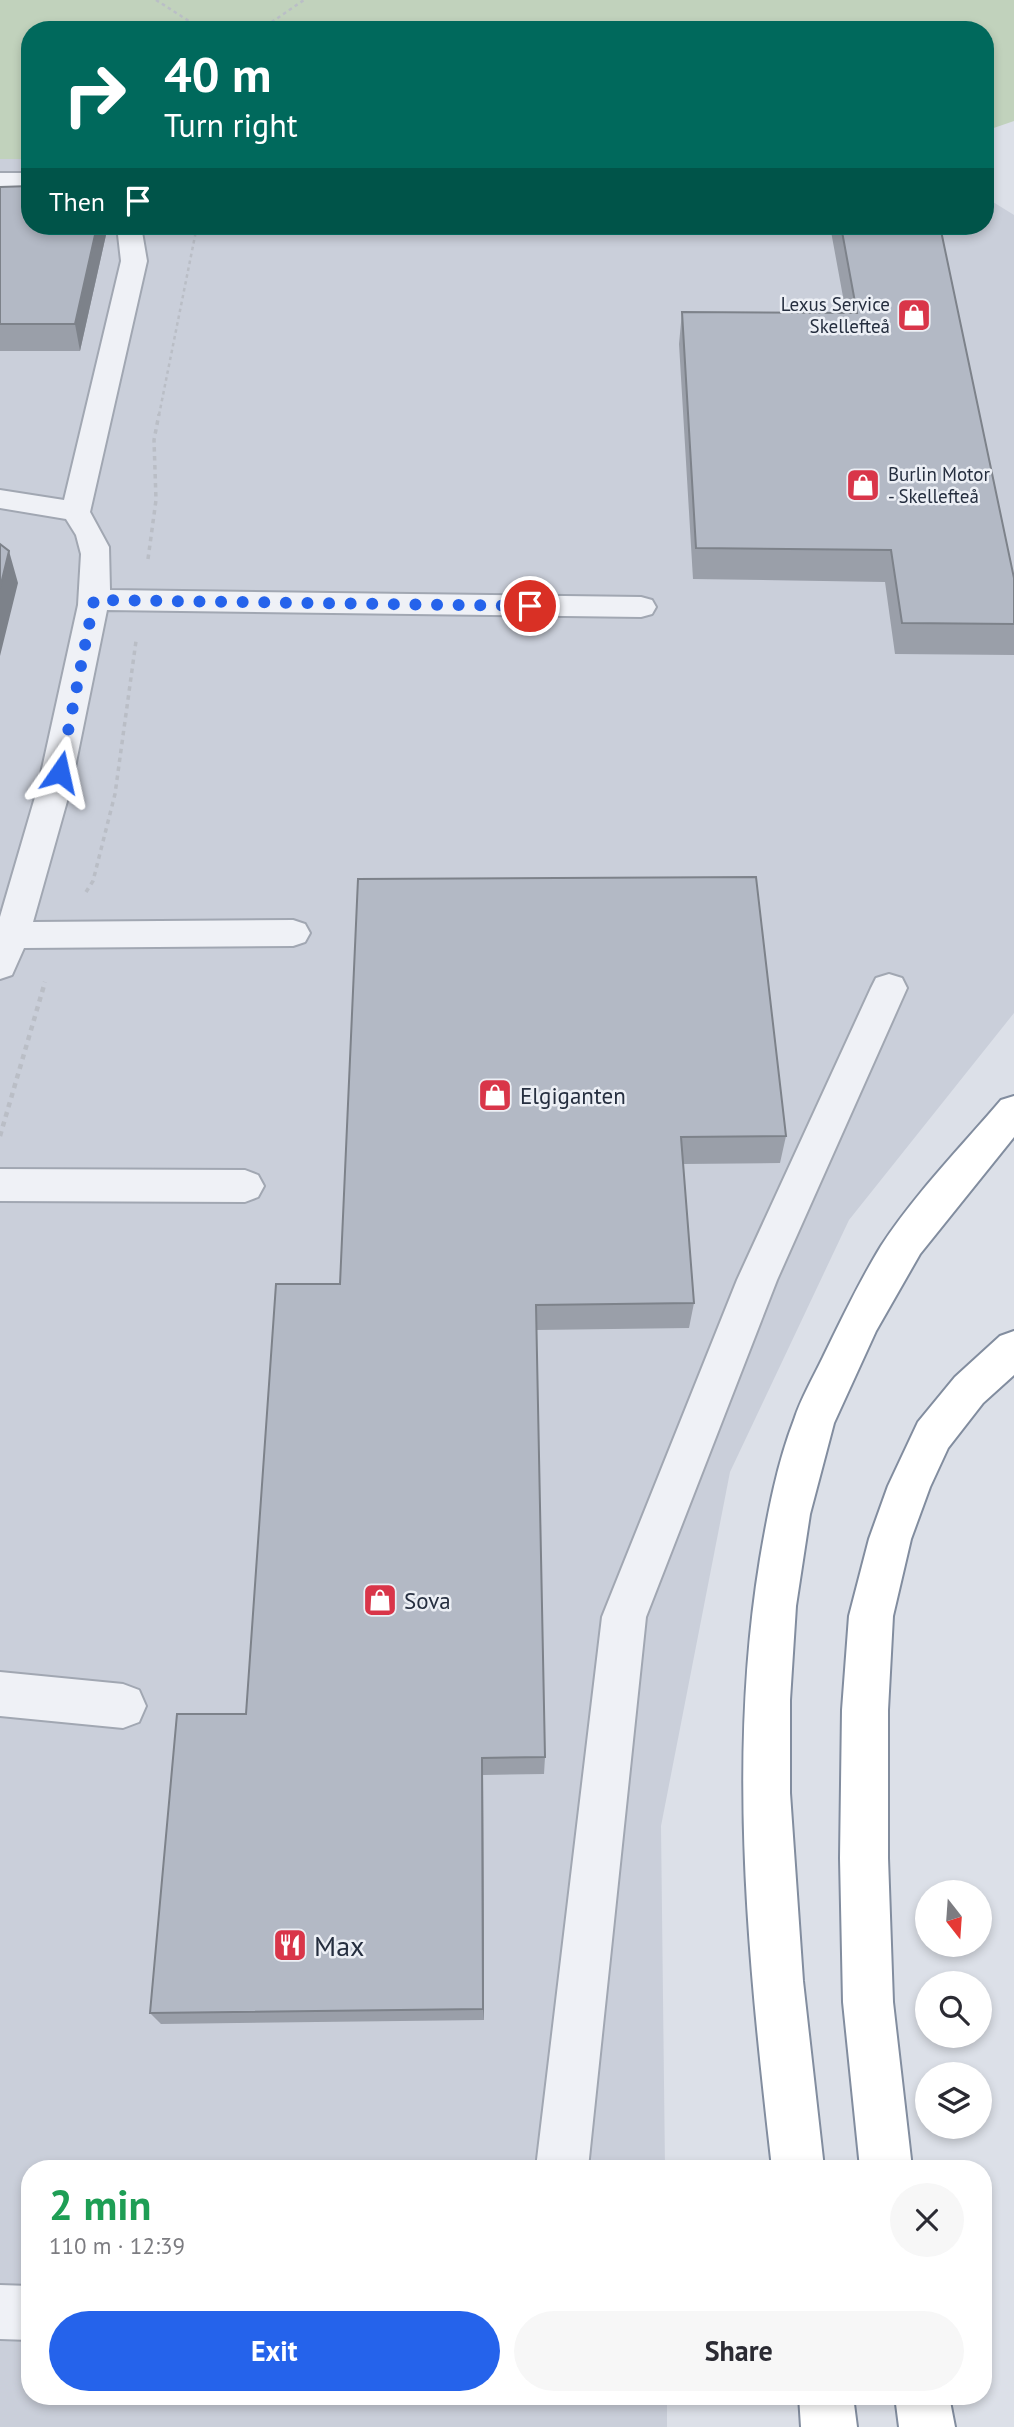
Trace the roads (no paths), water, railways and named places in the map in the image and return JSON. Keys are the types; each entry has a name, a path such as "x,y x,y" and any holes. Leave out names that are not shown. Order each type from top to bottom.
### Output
{"highway":[{"path":"797,2160 778,1984 765,1770 768,1667 779,1574 792,1506 814,1420 859,1322 906,1242 1014,1111"},
{"path":"885,2160 869,2002 864,1871 865,1710 871,1616 898,1518 909,1486 933,1435 969,1390 1014,1349"},
{"path":"827,2405 830,2427"},
{"path":"923,2405 927,2427"}],"street":[{"path":"0,180 21,180"},
{"path":"76,512 134,261 130,235"},
{"path":"0,499 31,502 76,512 91,533 96,558 94,600 60,772 4,945 293,933"},
{"path":"94,600 641,607"},
{"path":"563,2160 624,1617 757,1280 889,988"},
{"path":"0,1185 244,1186"},
{"path":"0,1694 124,1706"},
{"path":"0,2312 21,2313"}],"place":[{"name":"Lexus Service Skellefteå","path":"914,315"},
{"name":"Burlin Motor - Skellefteå","path":"863,485"},
{"name":"Elgiganten","path":"495,1095"},
{"name":"Sova","path":"380,1600"},
{"name":"Max","path":"290,1945"}]}
